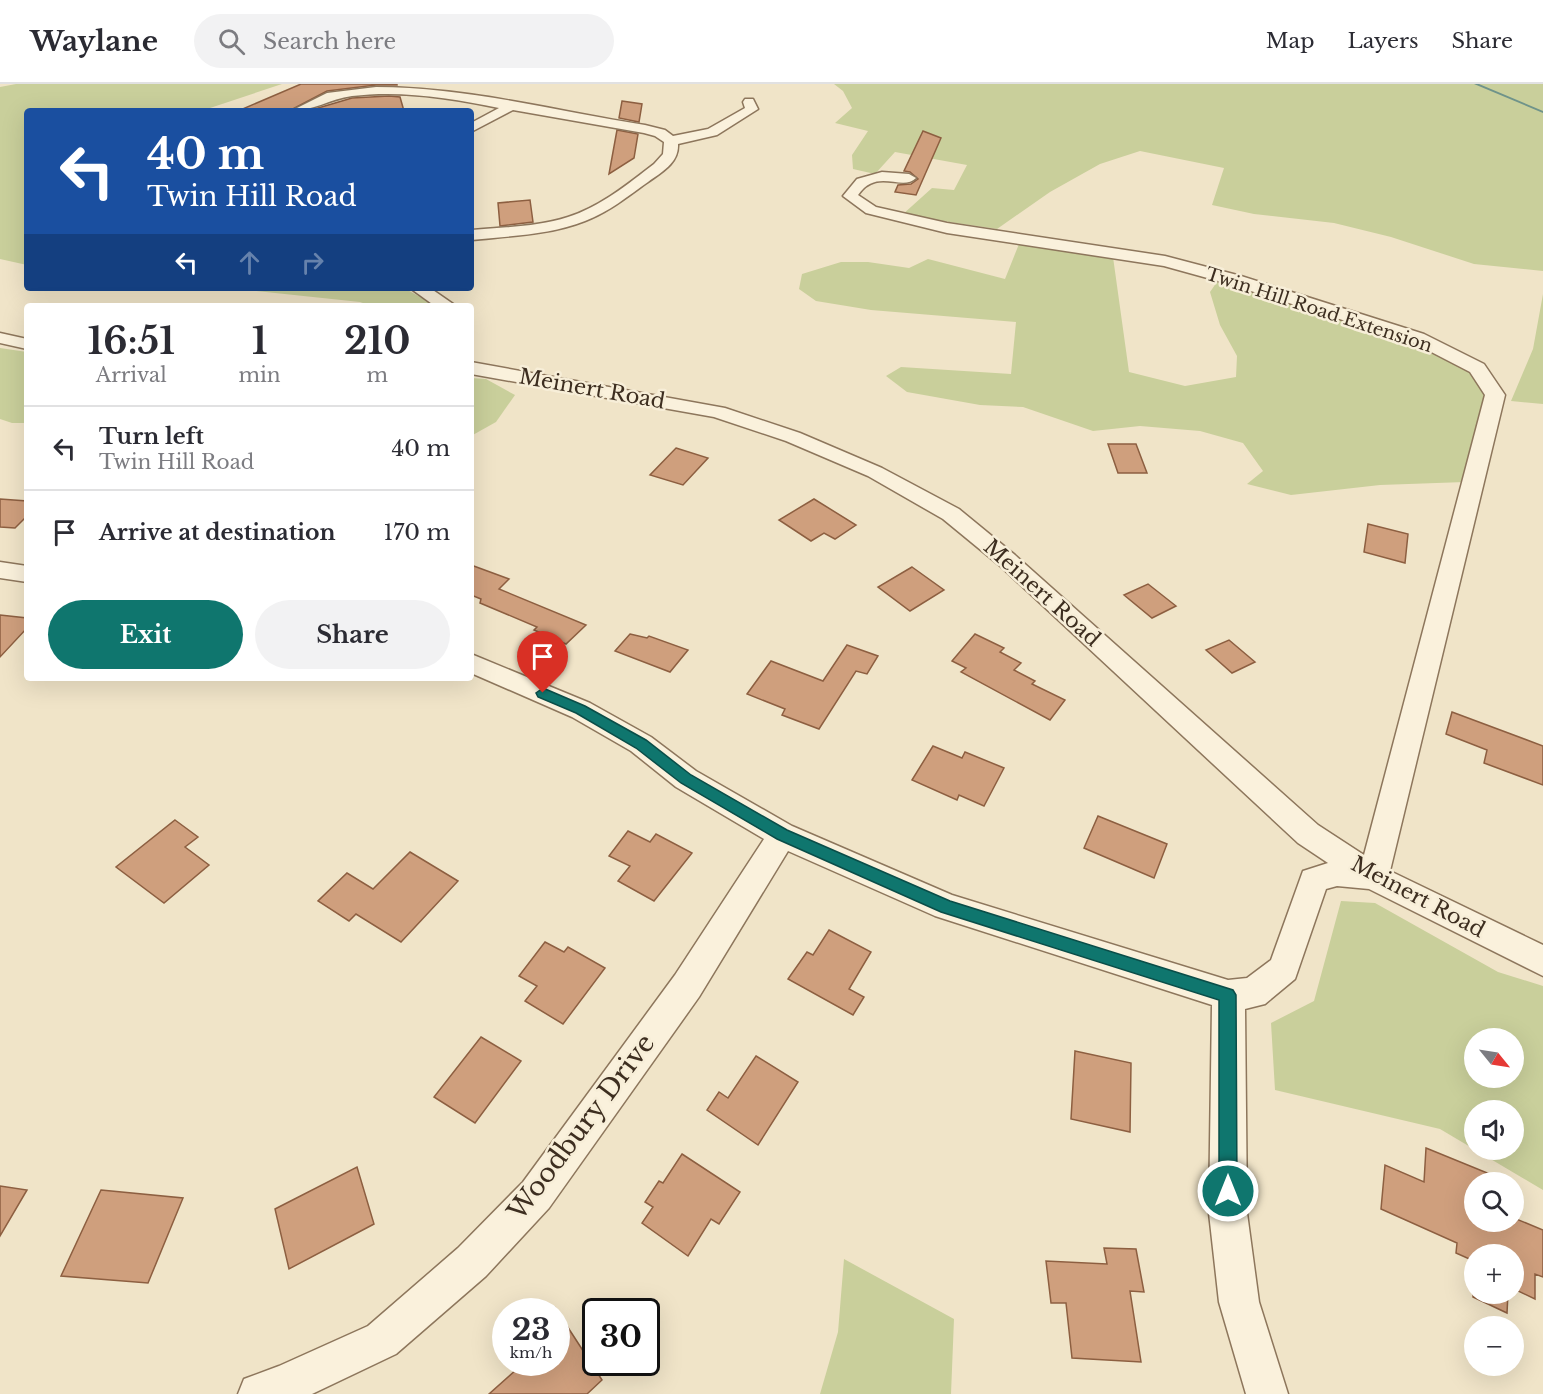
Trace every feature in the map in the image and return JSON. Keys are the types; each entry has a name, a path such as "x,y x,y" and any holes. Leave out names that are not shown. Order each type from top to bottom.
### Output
{"street":[{"path":"304,108 332,96 394,85 432,88 511,106 645,129 660,133 671,141 672,151 667,162 613,200 574,220 531,229 474,235"},
{"path":"671,141 712,132 752,109 749,102"},
{"path":"474,126 511,106"},
{"name":"Twin Hill Road Extension","path":"909,178 877,175 857,183 850,196 871,210 947,228 1166,261 1235,280 1418,338 1477,368 1495,395 1373,877"},
{"path":"423,291 442,303"},
{"path":"0,338 24,343"},
{"name":"Meinert Road","path":"474,369 718,412 793,437 874,472 951,514 1007,560 1308,834 1373,877 1543,961"},
{"path":"0,570 24,574"},
{"path":"474,664 580,710 641,744 686,779 782,835 946,907 1228,995 1253,993 1284,969 1314,880 1337,873 1373,877"},
{"name":"Woodbury Drive","path":"259,1394 285,1385 382,1340 472,1262 536,1195 687,986 782,835"},
{"path":"1228,995 1228,1213 1239,1302 1268,1394"}],"green space":[{"path":"16,84 282,84 210,108 24,108 24,264 0,259 0,87"},
{"path":"834,84 1543,84 1543,271 1474,264 1391,237 1334,223 1254,214 1212,205 1224,168 1140,151 1100,164 1050,192 997,229 902,215 932,188 954,190 967,165 895,152 875,174 853,169 852,155 868,131 835,123 852,108 843,91"},
{"path":"1019,244 1113,257 1129,372 1185,386 1236,377 1237,356 1220,325 1210,292 1219,279 1419,344 1474,371 1487,395 1465,482 1380,485 1291,495 1247,484 1263,471 1243,443 1200,431 1140,426 1093,431 1023,407 980,405 907,392 886,376 901,367 1011,374 1016,322 871,310 816,301 799,289 802,274 841,262 868,262 909,268 928,259 1005,279"},
{"path":"256,291 409,291 431,303 360,302"},
{"path":"1543,294 1543,404 1511,401 1533,349"},
{"path":"0,348 24,352 24,423 12,423 0,419"},
{"path":"474,378 486,379 515,395 496,422 474,434"},
{"path":"1341,901 1375,903 1498,972 1543,986 1543,1190 1524,1179 1524,1172 1513,1172 1492,1160 1524,1160 1524,1100 1464,1100 1464,1143 1440,1129 1275,1090 1271,1023 1314,1001"},
{"path":"844,1259 954,1319 951,1394 820,1394 838,1332"}],"building":[{"path":"301,84 397,84 327,91 295,108 245,108"},
{"path":"400,97 403,108 318,108 352,98"},
{"path":"622,101 642,104 639,122 619,118"},
{"path":"617,130 638,134 634,158 609,174"},
{"path":"923,131 941,138 916,195 895,192 898,185 911,184 918,179 910,172 904,171"},
{"path":"530,200 533,222 500,226 498,203"},
{"path":"1108,444 1136,444 1147,473 1118,473"},
{"path":"676,448 708,458 683,485 650,475"},
{"path":"0,499 24,501 24,519 15,528 0,527"},
{"path":"814,499 856,525 835,539 824,533 811,541 779,520"},
{"path":"1368,524 1408,534 1405,563 1364,552"},
{"path":"474,566 509,579 499,589 586,625 566,644 534,630 537,627 480,603 481,599 474,596"},
{"path":"912,567 944,590 910,611 878,587"},
{"path":"1148,584 1176,606 1152,618 1124,595"},
{"path":"0,615 24,618 24,631 0,657"},
{"path":"630,634 647,638 649,636 688,650 670,672 615,651"},
{"path":"975,634 1004,648 1000,652 1021,663 1014,670 1035,681 1032,684 1065,700 1050,720 961,672 966,668 952,661"},
{"path":"1229,640 1255,662 1232,673 1206,650"},
{"path":"847,645 878,656 867,674 856,671 819,729 782,715 785,709 747,694 771,661 823,681"},
{"path":"1452,712 1543,746 1543,785 1484,763 1487,750 1446,734"},
{"path":"933,746 962,758 965,752 1004,768 984,806 959,795 957,800 912,780"},
{"path":"1098,816 1167,844 1154,878 1084,848"},
{"path":"175,820 198,837 185,847 209,865 164,903 116,867"},
{"path":"628,831 650,842 656,834 692,853 654,901 618,881 630,866 609,856"},
{"path":"410,852 458,881 401,942 356,914 349,921 318,901 347,873 373,889"},
{"path":"829,930 871,952 849,989 864,997 853,1015 788,979 807,952 813,955"},
{"path":"545,942 564,952 568,947 605,968 563,1024 525,1001 537,986 519,976"},
{"path":"481,1037 521,1061 475,1123 434,1097"},
{"path":"1075,1051 1131,1063 1130,1132 1071,1119"},
{"path":"756,1056 798,1082 758,1145 707,1110 719,1092 728,1098"},
{"path":"1426,1148 1485,1172 1464,1172 1464,1232 1524,1232 1524,1222 1543,1230 1543,1277 1535,1274 1535,1299 1524,1294 1524,1244 1464,1244 1464,1257 1456,1253 1457,1243 1381,1209 1385,1165 1424,1182"},
{"path":"682,1154 740,1192 719,1224 711,1219 688,1256 642,1223 653,1207 645,1202 659,1181 663,1183"},
{"path":"357,1167 374,1224 289,1269 275,1209"},
{"path":"0,1186 27,1190 0,1236"},
{"path":"101,1190 183,1198 148,1283 61,1276"},
{"path":"1104,1248 1136,1249 1144,1292 1130,1291 1141,1362 1072,1358 1066,1303 1051,1303 1046,1261 1107,1264"},
{"path":"1488,1304 1507,1304 1507,1313"},
{"path":"570,1331 582,1349 582,1376 599,1376 602,1380 587,1394 489,1394 509,1376 570,1376"}],"waterway":[{"path":"1476,84 1543,112"}],"route":[{"path":"543,693 580,710 641,744 686,779 782,835 946,907 1080,951 1228,995 1228,1191"}]}
